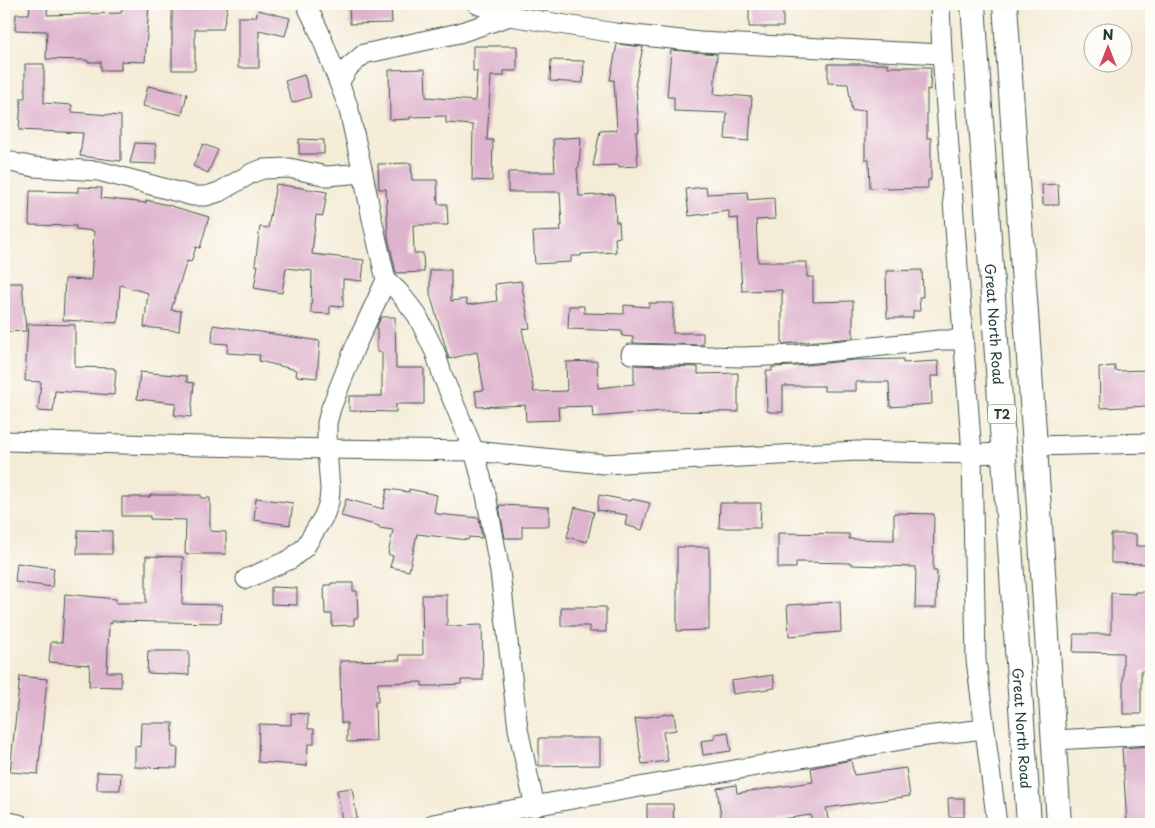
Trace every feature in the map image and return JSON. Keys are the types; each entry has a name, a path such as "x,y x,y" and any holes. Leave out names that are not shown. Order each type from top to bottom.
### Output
{"main road":[{"name":"Great North Road","path":"973,4 1029,824"},
{"name":"Great North Road","path":"1005,4 1058,824"}],"street":[{"path":"306,4 319,31 348,106 386,280 398,291 417,315 435,352 443,377 474,451 486,495 500,572 518,729 534,806"},
{"path":"477,4 510,16 615,33 700,42 942,54"},
{"path":"940,4 942,54 972,454 976,660 997,824"},
{"path":"338,83 349,67 364,54 460,33 510,16"},
{"path":"4,159 34,167 99,171 193,196 206,196 218,192 263,169 289,168 327,176 364,173"},
{"path":"246,579 291,559 305,547 324,516 329,502 330,489 327,423 355,347 386,280"},
{"path":"630,354 741,357 796,354 940,340 964,340"},
{"path":"4,441 474,451 604,464 858,451 972,454 1005,452"},
{"path":"1035,446 1151,443"},
{"path":"433,824 918,737 984,729"},
{"path":"1053,740 1151,735"},
{"path":"4,821 19,824"}],"building":[{"path":"30,4 48,4 47,15 121,13 123,4 149,4 145,62 121,61 121,70 101,70 101,62 46,59 47,31 15,30 16,14 29,14"},
{"path":"172,4 228,4 223,29 195,29 195,70 172,70"},
{"path":"349,4 391,4 392,23 350,24"},
{"path":"749,4 778,4 777,11 783,11 783,27 749,27"},
{"path":"258,10 290,18 285,36 259,30 259,68 238,68 238,17 256,17"},
{"path":"617,44 643,47 635,86 639,132 636,132 638,166 593,166 600,131 617,130 614,80 610,80"},
{"path":"473,46 517,46 517,71 504,71 504,76 491,76 487,140 493,140 492,181 472,180 473,125 446,123 446,116 410,117 410,119 390,120 389,70 425,69 426,97 475,101 477,71 473,71"},
{"path":"671,50 717,54 714,94 752,97 749,141 725,139 727,113 674,111 674,97 667,97"},
{"path":"551,60 584,61 583,83 550,81"},
{"path":"25,64 44,64 44,103 72,105 72,112 121,116 121,161 80,156 83,133 19,130 21,98 25,98"},
{"path":"828,64 888,64 888,67 931,67 930,90 927,89 927,138 931,138 931,180 928,180 928,188 870,188 869,159 865,159 865,110 852,111 848,84 828,83"},
{"path":"304,75 311,97 292,103 285,81"},
{"path":"148,86 187,94 182,115 143,106"},
{"path":"581,137 579,167 577,168 579,196 614,194 616,222 619,222 620,237 615,238 616,252 571,256 571,262 535,264 533,232 561,231 560,192 508,192 508,172 555,172 553,139"},
{"path":"299,139 324,140 324,154 299,154"},
{"path":"135,143 156,144 156,164 130,163"},
{"path":"203,144 218,150 208,173 193,166"},
{"path":"411,163 412,180 437,180 438,204 447,204 448,225 413,225 414,253 423,253 424,272 396,273 388,237 386,189 379,189 378,164"},
{"path":"276,184 327,192 323,216 316,215 312,254 364,260 362,281 343,279 343,307 330,306 330,314 311,313 312,271 286,268 282,293 254,288 258,265 255,265 260,227 268,228"},
{"path":"1058,184 1059,205 1043,205 1042,185"},
{"path":"78,187 102,188 101,198 146,203 146,200 209,217 200,248 196,247 191,262 187,261 171,310 181,311 179,331 144,327 148,293 120,285 118,323 63,320 65,279 91,280 94,231 76,229 76,226 29,225 30,191 78,192"},
{"path":"706,187 707,194 747,192 748,200 774,198 775,219 756,220 758,262 807,262 807,277 813,277 813,302 853,301 853,338 782,344 782,290 742,291 738,218 729,219 729,211 689,216 686,189"},
{"path":"430,270 451,270 451,301 466,299 467,305 497,301 495,284 521,281 530,328 522,329 534,392 567,391 566,362 597,361 598,388 634,384 634,365 698,367 698,374 738,373 738,412 663,411 593,417 592,406 558,407 559,420 526,421 525,405 477,407 475,391 484,390 477,352 449,359 430,294"},
{"path":"922,270 923,297 919,297 920,311 913,311 913,318 887,318 886,271"},
{"path":"4,283 22,283 26,331 4,332"},
{"path":"649,303 673,303 673,333 703,333 703,345 633,343 633,337 622,336 622,331 568,329 569,306 584,306 584,313 624,314 624,305 649,307"},
{"path":"381,317 395,317 396,368 424,368 424,404 396,404 396,412 349,411 349,396 382,396 382,352 377,352 377,326"},
{"path":"28,324 75,325 75,367 114,368 116,370 114,395 55,391 53,412 38,411 41,382 25,381"},
{"path":"213,325 320,341 317,378 296,376 297,370 259,361 260,355 227,353 228,344 212,343"},
{"path":"903,359 903,363 938,361 939,376 931,376 932,404 890,407 889,382 856,382 856,391 824,391 824,386 783,386 783,412 767,411 766,371 772,371 772,367 855,360"},
{"path":"1115,366 1115,371 1151,370 1151,406 1100,408 1099,367"},
{"path":"140,372 187,376 187,382 194,383 191,417 174,415 176,403 137,399"},
{"path":"387,489 409,492 409,489 437,495 434,512 437,514 479,518 482,538 469,537 468,540 417,534 409,571 390,567 393,556 388,554 393,530 379,528 379,526 341,516 346,499 383,509"},
{"path":"150,495 201,495 201,498 210,498 210,531 226,532 226,554 185,554 186,520 150,519 150,516 122,516 122,497 150,497"},
{"path":"599,495 650,503 642,530 625,525 627,515 597,510"},
{"path":"256,498 293,503 290,525 254,520"},
{"path":"720,503 761,503 760,528 719,528"},
{"path":"499,505 549,507 549,526 522,526 522,538 505,538"},
{"path":"575,507 594,512 587,542 567,537"},
{"path":"894,513 934,514 933,571 937,571 936,608 915,608 916,567 796,562 796,568 778,568 778,533 849,534 849,539 894,540"},
{"path":"78,530 112,531 112,554 77,554"},
{"path":"1111,534 1136,534 1136,546 1151,546 1151,564 1111,563"},
{"path":"677,547 709,547 709,630 677,631"},
{"path":"146,556 183,557 182,604 222,605 221,623 112,621 112,624 109,623 107,672 121,672 121,687 89,686 90,665 49,662 51,642 62,642 65,594 116,599 116,603 146,603"},
{"path":"17,563 54,568 52,587 15,582"},
{"path":"331,583 353,583 353,591 357,591 358,618 354,618 354,625 332,626 332,614 325,614 324,585 331,585"},
{"path":"271,587 297,588 297,605 271,604"},
{"path":"1135,592 1151,592 1151,671 1141,671 1141,714 1123,714 1123,653 1073,652 1074,634 1111,634 1111,593 1135,594"},
{"path":"422,595 447,595 447,626 482,625 483,680 461,680 461,684 441,686 422,686 422,682 378,683 378,702 375,702 376,741 347,742 347,723 341,723 340,661 400,660 399,655 423,655"},
{"path":"840,602 841,632 789,636 787,605"},
{"path":"561,607 606,607 606,632 589,632 589,626 561,626"},
{"path":"148,651 189,651 189,675 147,673"},
{"path":"773,675 775,688 733,694 731,681"},
{"path":"20,676 47,679 38,774 10,772"},
{"path":"291,713 308,714 308,729 314,729 314,744 308,744 307,766 258,762 259,724 291,725"},
{"path":"674,713 676,730 663,732 668,761 642,764 635,719"},
{"path":"141,723 173,723 172,747 178,748 177,768 135,767 135,746 140,747"},
{"path":"728,732 731,751 703,755 701,741 715,739 715,734"},
{"path":"539,738 600,738 600,765 539,766"},
{"path":"1151,746 1151,824 1127,824 1122,748"},
{"path":"851,760 854,775 906,768 910,796 826,808 829,824 812,824 811,815 747,824 722,824 717,788 736,785 737,793 813,782 811,768"},
{"path":"97,772 121,773 120,790 97,790"},
{"path":"352,788 357,818 342,820 337,790"},
{"path":"948,798 964,798 964,817 949,817"},
{"path":"647,804 673,804 674,824 647,824"}]}
